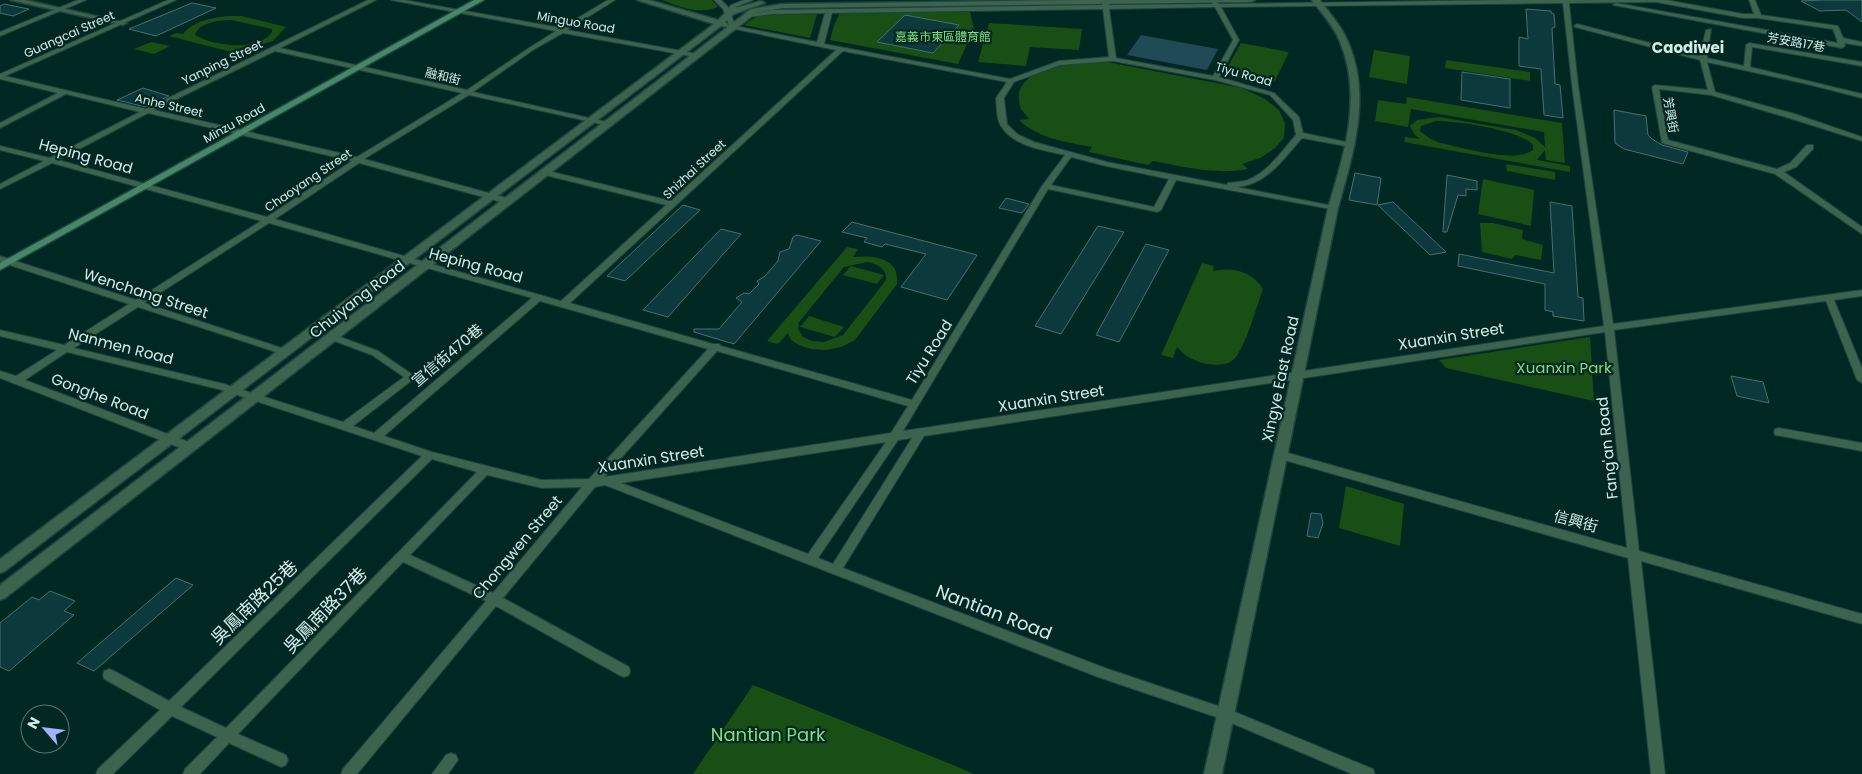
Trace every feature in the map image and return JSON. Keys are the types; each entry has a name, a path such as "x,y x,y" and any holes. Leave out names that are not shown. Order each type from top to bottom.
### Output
{"main road":[{"name":"Minzu Road","path":"0,267 480,0"}],"street":[{"path":"14,0 124,23"},
{"path":"48,0 134,18"},
{"path":"0,34 83,0"},
{"name":"Guangcai Street","path":"0,77 173,0"},
{"name":"Yanping Street","path":"0,187 146,111 373,0"},
{"name":"Minguo Road","path":"394,0 696,55"},
{"name":"Chaoyang Street","path":"17,380 268,220 358,160 467,93 561,30 612,0"},
{"path":"641,0 719,24 752,4 842,0"},
{"path":"717,0 726,8 730,18"},
{"path":"730,18 733,6 750,0"},
{"name":"Chuiyang Road","path":"0,594 696,55 730,18 750,14 767,7 782,6 1216,4 1251,0"},
{"path":"1215,78 1236,40 1216,4 1656,0 1743,16 1758,16 1836,27 1842,46 1606,3"},
{"path":"1752,0 1758,16"},
{"name":"Fang'an Road","path":"1566,1 1575,85 1609,328 1658,774"},
{"name":"Xingye East Road","path":"1212,774 1333,208 1351,145 1355,73 1344,39 1317,2"},
{"path":"750,14 1104,5 1113,58"},
{"path":"820,45 829,11"},
{"path":"730,18 820,45 1011,81 1000,98 1003,124 1014,136 1031,144 1069,155 1333,208"},
{"name":"Chuiyang Road","path":"0,567 719,24"},
{"path":"1577,26 1703,59 1862,96"},
{"path":"1709,30 1703,59 1712,92"},
{"path":"1841,40 1862,44"},
{"name":"芳安路17巷","path":"1747,68 1749,46 1862,64"},
{"name":"融和街","path":"275,49 607,124"},
{"name":"Shizhai Street","path":"563,304 841,49"},
{"name":"Tiyu Road","path":"1011,81 1059,62 1113,58 1215,78 1272,94 1296,119 1300,134"},
{"name":"Anhe Street","path":"0,77 358,160 492,195 508,201"},
{"name":"芳興街","path":"1862,139 1712,92 1655,87 1665,141 1778,172 1862,231"},
{"path":"0,126 66,92"},
{"path":"1197,182 1241,185 1265,175 1300,134 1351,145"},
{"path":"1778,172 1793,165 1810,147"},
{"name":"Heping Road","path":"0,148 51,160 268,220 716,346 914,404"},
{"name":"Tiyu Road","path":"810,561 895,436 1046,186 1069,155"},
{"path":"544,172 673,204"},
{"path":"1046,186 1157,210 1174,177"},
{"name":"Wenchang Street","path":"0,259 285,352"},
{"name":"Xuanxin Street","path":"255,397 430,455 542,484 608,482 1543,336 1862,293"},
{"name":"宣信街470巷","path":"376,436 539,297"},
{"path":"1829,298 1862,380"},
{"name":"Nanmen Road","path":"0,333 235,390 255,397"},
{"path":"332,337 375,354 411,377 344,427"},
{"name":"Chongwen Street","path":"348,774 592,483 716,346"},
{"name":"Gonghe Road","path":"0,374 190,447"},
{"path":"1779,432 1862,448"},
{"path":"835,570 920,433"},
{"name":"吳鳳南路25巷","path":"103,774 430,455"},
{"name":"信興街","path":"1281,455 1415,495 1862,618"},
{"name":"吳鳳南路37巷","path":"190,774 485,470"},
{"name":"Nantian Road","path":"608,482 1103,673 1226,714 1368,774"},
{"path":"402,556 494,600 624,671"},
{"path":"108,675 169,708 282,760"},
{"path":"439,774 451,760"}],"green space":[{"path":"662,0 712,0 718,7 696,10"},
{"name":"嘉義市東區體育館","path":"841,11 970,12 974,29 958,64 830,40 834,25"},
{"path":"760,14 817,14 810,38 744,25"},
{"path":"242,16 286,27 273,41 247,49 251,51 243,55 169,36 176,33 183,34 198,23 223,17","holes":["226,20 272,29 272,32 266,38 246,45 212,42 195,35 205,25"]},
{"path":"989,23 1082,29 1079,50 1030,47 1026,66 978,62"},
{"path":"151,42 170,46 154,54 134,49"},
{"path":"1241,43 1289,52 1275,81 1225,72"},
{"path":"1374,50 1410,56 1407,84 1369,77"},
{"path":"1446,60 1530,72 1530,81 1445,68"},
{"path":"1087,61 1107,62 1242,88 1265,99 1279,110 1285,123 1284,138 1274,149 1260,158 1242,164 1248,169 1212,171 1153,161 1148,165 1089,152 1092,147 1044,136 1019,120 1029,119 1020,106 1019,94 1023,84 1031,77 1053,67"},
{"path":"1407,97 1562,123 1565,163 1546,160 1545,150 1537,160 1570,166 1570,172 1404,142 1405,137 1420,139 1415,135 1410,126 1417,120 1439,117 1516,130 1535,138 1545,147 1544,132 1411,109 1408,127 1375,121 1378,100 1406,104","holes":["1436,121 1487,127 1515,135 1533,145 1533,150 1524,154 1514,155 1488,153 1440,143 1420,131 1421,126"]},
{"path":"1506,164 1555,172 1555,180 1507,171"},
{"path":"1483,179 1534,190 1531,226 1478,214"},
{"path":"1480,223 1493,223 1523,230 1522,239 1543,245 1541,260 1515,255 1512,259 1482,252"},
{"path":"847,247 858,249 853,257 877,258 890,263 894,268 897,275 897,284 855,340 841,347 826,350 811,349 799,345 791,340 788,333 778,344 767,341","holes":["867,262 878,265 885,272 886,280 843,335 824,342 812,341 803,337 798,329 799,322 844,267"]},
{"path":"1202,263 1214,266 1213,271 1234,270 1247,274 1263,289 1242,347 1233,360 1224,364 1217,365 1198,362 1187,356 1177,347 1173,358 1161,355"},
{"path":"851,266 884,275 877,284 843,275"},
{"path":"809,316 844,327 835,337 800,327"},
{"name":"Xuanxin Park","path":"1590,337 1594,401 1446,368 1439,360"},
{"path":"1346,486 1404,504 1400,546 1339,528"},
{"name":"Nantian Park","path":"753,685 951,764 974,774 693,774"}],"water":[{"path":"1141,35 1218,49 1207,70 1127,55"}],"building":[{"path":"1862,0 1862,22 1846,10 1820,11 1801,1"},
{"path":"192,3 216,8 156,36 129,29"},
{"path":"4,4 29,9 13,16 0,13 0,6"},
{"path":"1526,9 1551,11 1554,14 1555,27 1552,28 1555,84 1560,85 1563,118 1544,115 1541,69 1519,66 1519,37 1528,39"},
{"path":"905,15 959,25 933,53 877,42"},
{"path":"1462,72 1510,79 1510,108 1461,100"},
{"path":"143,88 169,96 146,107 117,100"},
{"path":"1614,110 1646,116 1648,135 1652,139 1662,145 1688,152 1683,164 1624,149 1615,143"},
{"path":"1355,173 1381,178 1377,205 1349,200"},
{"path":"1447,175 1477,181 1477,190 1466,189 1466,196 1458,195 1447,232 1443,232"},
{"path":"1006,198 1029,204 1022,213 999,208"},
{"path":"1393,202 1446,252 1430,255 1378,205"},
{"path":"1550,202 1572,206 1578,297 1583,298 1584,321 1553,316 1553,312 1545,310 1545,284 1458,266 1459,254 1554,273"},
{"path":"683,205 700,210 625,281 607,276"},
{"path":"852,222 977,255 947,300 901,287 926,254 885,244 882,247 864,242 867,238 842,232"},
{"path":"1098,226 1124,232 1061,334 1035,326"},
{"path":"721,229 741,234 668,317 643,310"},
{"path":"797,235 821,241 734,344 694,332 694,329 719,329 742,302 736,298 744,293 749,294 759,284 757,281 764,277 778,261 780,252 789,249 793,237"},
{"path":"1146,244 1169,250 1119,342 1096,335"},
{"path":"1731,376 1763,382 1769,403 1737,396"},
{"path":"1311,513 1321,514 1323,523 1318,538 1307,536"},
{"path":"176,578 193,585 94,671 77,663"},
{"path":"50,591 75,601 64,611 74,615 9,671 0,667 0,623 32,597 39,600"}],"district":[{"name":"Caodiwei","path":"1688,47"}]}
